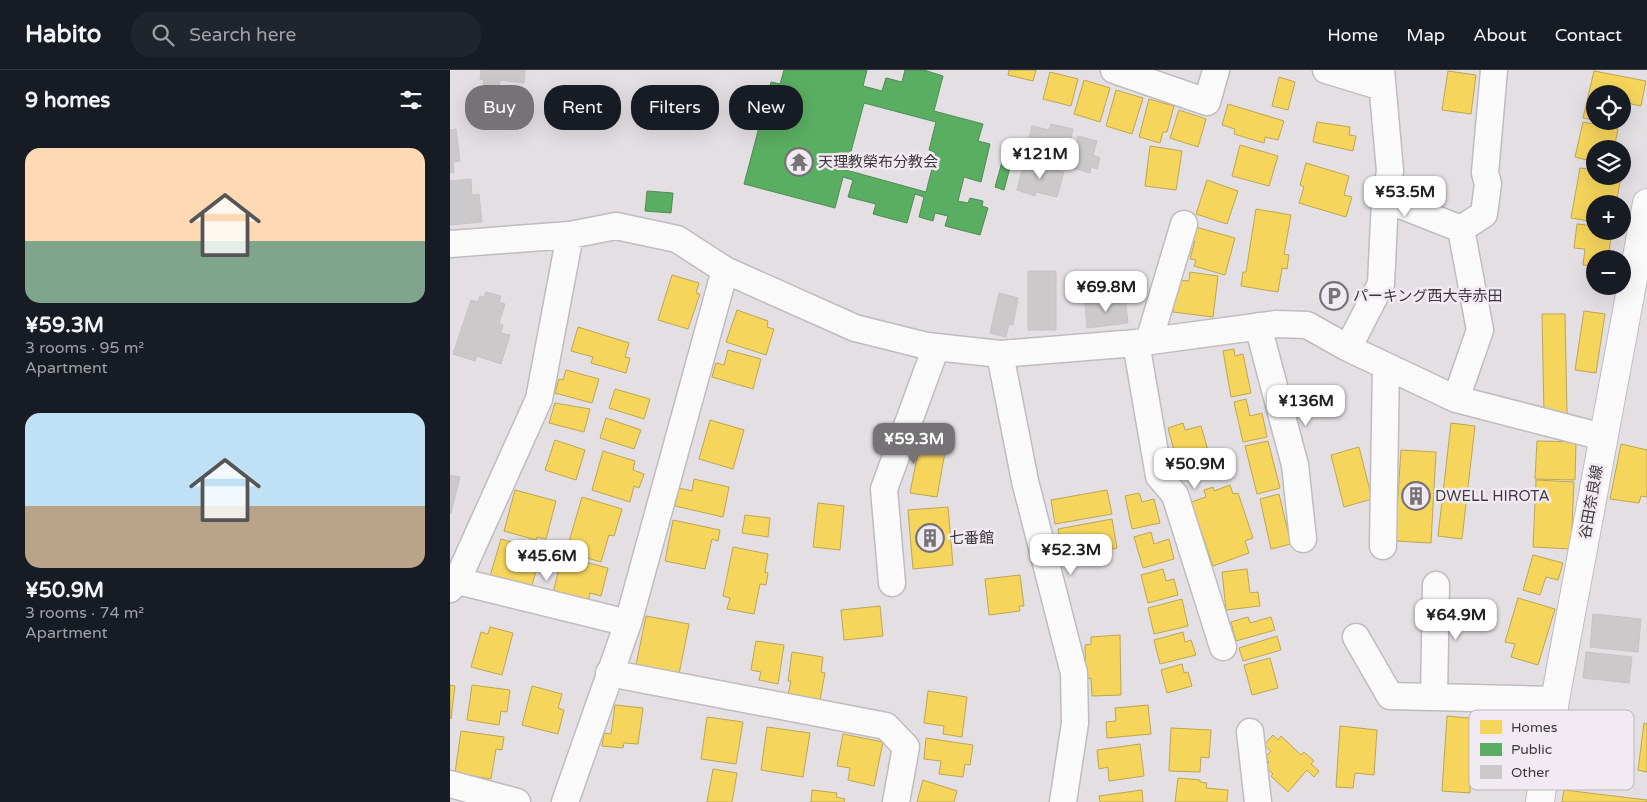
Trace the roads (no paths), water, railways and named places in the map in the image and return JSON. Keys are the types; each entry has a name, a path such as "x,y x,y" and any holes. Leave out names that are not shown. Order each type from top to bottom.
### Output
{"main road":[{"name":"谷田奈良線","path":"1554,710 1647,203"}],"street":[{"path":"1122,72 1207,102 1216,70"},
{"path":"1326,70 1382,79 1390,171 1385,199 1381,284 1348,348"},
{"path":"1461,229 1484,214 1488,184 1485,172 1494,70"},
{"path":"1385,199 1461,229"},
{"path":"1184,224 1143,342 1158,476 1175,495 1223,647"},
{"path":"450,244 570,235 616,226 677,240 725,270 855,328 936,347 1000,354 1143,342 1276,324 1307,325 1348,348 1456,399 1603,436"},
{"path":"1456,399 1480,330 1461,229"},
{"path":"570,235 539,399 452,583 628,623"},
{"path":"565,802 628,623 725,270"},
{"path":"1258,326 1295,465 1303,539"},
{"path":"892,583 884,489 936,347"},
{"path":"1000,354 1026,480 1074,673 1075,723 1064,802"},
{"path":"1383,546 1386,366"},
{"path":"1434,697 1436,585"},
{"path":"1356,637 1390,696 1555,700"},
{"path":"609,673 886,726 906,747 896,802"},
{"path":"1250,732 1258,802"},
{"path":"450,784 517,802"}],"place":[{"name":"天理教榮布分教会","path":"799,162"},
{"name":"パーキング西大寺赤田","path":"1334,296"},
{"name":"DWELL HIROTA","path":"1416,496"},
{"name":"七番館","path":"930,538"}]}
